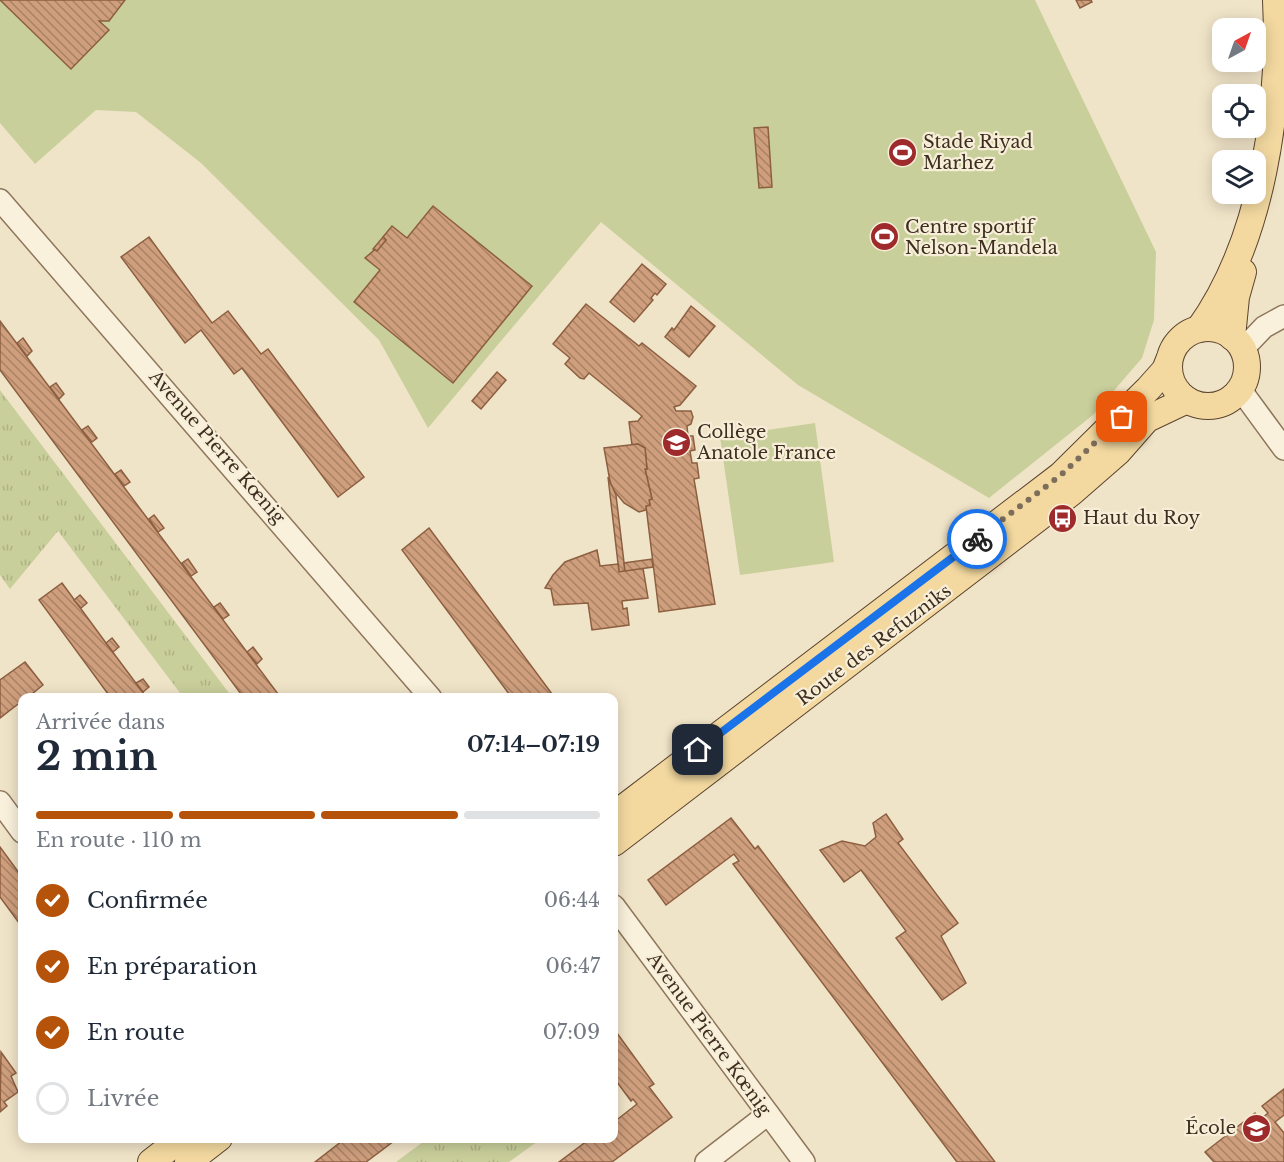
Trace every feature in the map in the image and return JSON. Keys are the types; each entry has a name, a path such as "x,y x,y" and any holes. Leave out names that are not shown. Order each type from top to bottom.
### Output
{"main road":[{"path":"1199,329 1229,274 1263,178 1276,87 1276,0"},
{"path":"1237,344 1214,328 1199,329 1179,340 1169,360 1172,379 1187,400 1208,406 1221,403 1240,388 1246,366 1237,344 1233,315 1240,280 1269,208 1284,148"},
{"name":"Route des Refuzniks","path":"618,812 1061,475 1148,390 1165,370 1169,360"},
{"name":"Route des Refuzniks","path":"618,840 1053,507 1118,452 1148,419 1187,400"},
{"path":"151,1162 176,1143"},
{"path":"188,1162 213,1143"}],"street":[{"name":"Avenue Pierre Kœnig","path":"0,200 427,693"},
{"path":"1237,344 1284,316"},
{"path":"1240,388 1284,449"},
{"path":"0,801 18,826"},
{"name":"Avenue Pierre Kœnig","path":"618,911 804,1162"},
{"path":"706,1162 768,1114"}],"green space":[{"name":"Centre sportif Nelson-Mandela","path":"0,0 1035,0 1156,252 1154,320 1142,358 1093,415 989,498 798,385 601,222 428,428 379,340 201,163 136,112 96,110 35,164 0,123"},
{"path":"0,390 229,693 180,693 58,531 10,589 0,575"},
{"path":"815,423 834,562 740,575 720,437"},
{"path":"422,1143 535,1143 509,1162 396,1162"}],"building":[{"path":"0,0 125,0 109,21 99,21 109,30 71,69"},
{"path":"1076,0 1091,0 1092,2 1080,8"},
{"path":"768,127 772,187 759,188 754,128"},
{"path":"433,206 532,286 453,383 354,302 380,270 365,258 386,240 383,237 392,226 407,238"},
{"path":"149,237 212,323 228,311 261,354 268,349 364,477 338,497 242,368 234,374 201,330 185,343 121,257"},
{"path":"383,237 386,240 377,251 373,249"},
{"path":"642,264 666,284 657,295 655,293 651,298 653,300 634,322 610,302"},
{"path":"586,304 639,346 642,343 696,386 680,405 674,407 676,411 691,411 693,417 691,424 687,426 688,436 693,436 695,450 690,451 692,463 697,463 699,478 694,479 715,604 659,612 646,506 650,505 649,500 652,499 645,469 647,469 645,448 638,444 632,445 629,422 638,421 642,416 589,373 584,379 580,378 565,364 570,358 553,344"},
{"path":"691,306 715,326 689,357 665,337 672,328 674,330"},
{"path":"0,321 277,693 240,693 0,370"},
{"path":"23,338 32,351 27,356 17,343"},
{"path":"497,372 506,380 481,409 472,401"},
{"path":"56,383 64,394 59,399 50,387"},
{"path":"88,426 97,438 92,442 82,430"},
{"path":"638,444 645,448 647,469 645,469 652,499 649,500 650,505 646,506 646,510 639,512 624,503 611,487 604,448"},
{"path":"121,470 130,482 124,486 115,474"},
{"path":"608,477 616,495 625,571 619,572"},
{"path":"154,515 164,528 158,532 149,519"},
{"path":"429,528 551,693 508,693 402,550"},
{"path":"597,550 600,566 618,564 619,572 643,568 648,598 622,601 623,609 627,608 629,625 592,630 588,603 554,605 551,589 545,588 565,562"},
{"path":"188,559 197,572 191,576 182,563"},
{"path":"652,559 653,567 625,571 624,563"},
{"path":"62,583 143,693 107,693 39,600"},
{"path":"80,595 87,603 81,608 74,600"},
{"path":"220,603 229,615 223,619 214,607"},
{"path":"112,638 119,647 113,652 106,643"},
{"path":"253,647 262,659 257,664 247,652"},
{"path":"25,662 43,685 33,693 18,693 18,704 0,718 0,680"},
{"path":"143,679 149,687 143,692 136,683"},
{"path":"886,814 903,839 898,843 958,923 941,936 966,983 942,1000 896,938 906,931 861,870 844,882 820,850 842,841 865,846 876,837 873,823"},
{"path":"731,818 755,849 758,846 995,1162 957,1162 733,864 739,861 734,854 666,905 648,880"},
{"path":"0,847 18,872 18,922 0,897"},
{"path":"618,1034 654,1084 649,1087 672,1117 612,1162 559,1162 584,1143 618,1143 618,1119 637,1104 633,1099 631,1101 618,1083"},
{"path":"1,1052 16,1073 11,1076 18,1092 4,1102 7,1106 0,1112"},
{"name":"École","path":"1284,1089 1284,1115 1275,1122 1284,1133 1284,1162 1214,1162 1205,1152 1255,1113 1260,1120 1268,1113 1262,1106"},
{"path":"340,1143 391,1143 366,1162 315,1162"}],"way so far":[{"path":"977,539 1061,475 1122,417"}],"place":[{"name":"Stade Riyad Marhez","path":"902,152"},
{"name":"Centre sportif Nelson-Mandela","path":"884,237"},
{"name":"Collège Anatole France","path":"676,442"},
{"name":"Haut du Roy","path":"1062,518"},
{"name":"École","path":"1257,1128"}],"route":[{"path":"698,750 977,539"}]}
